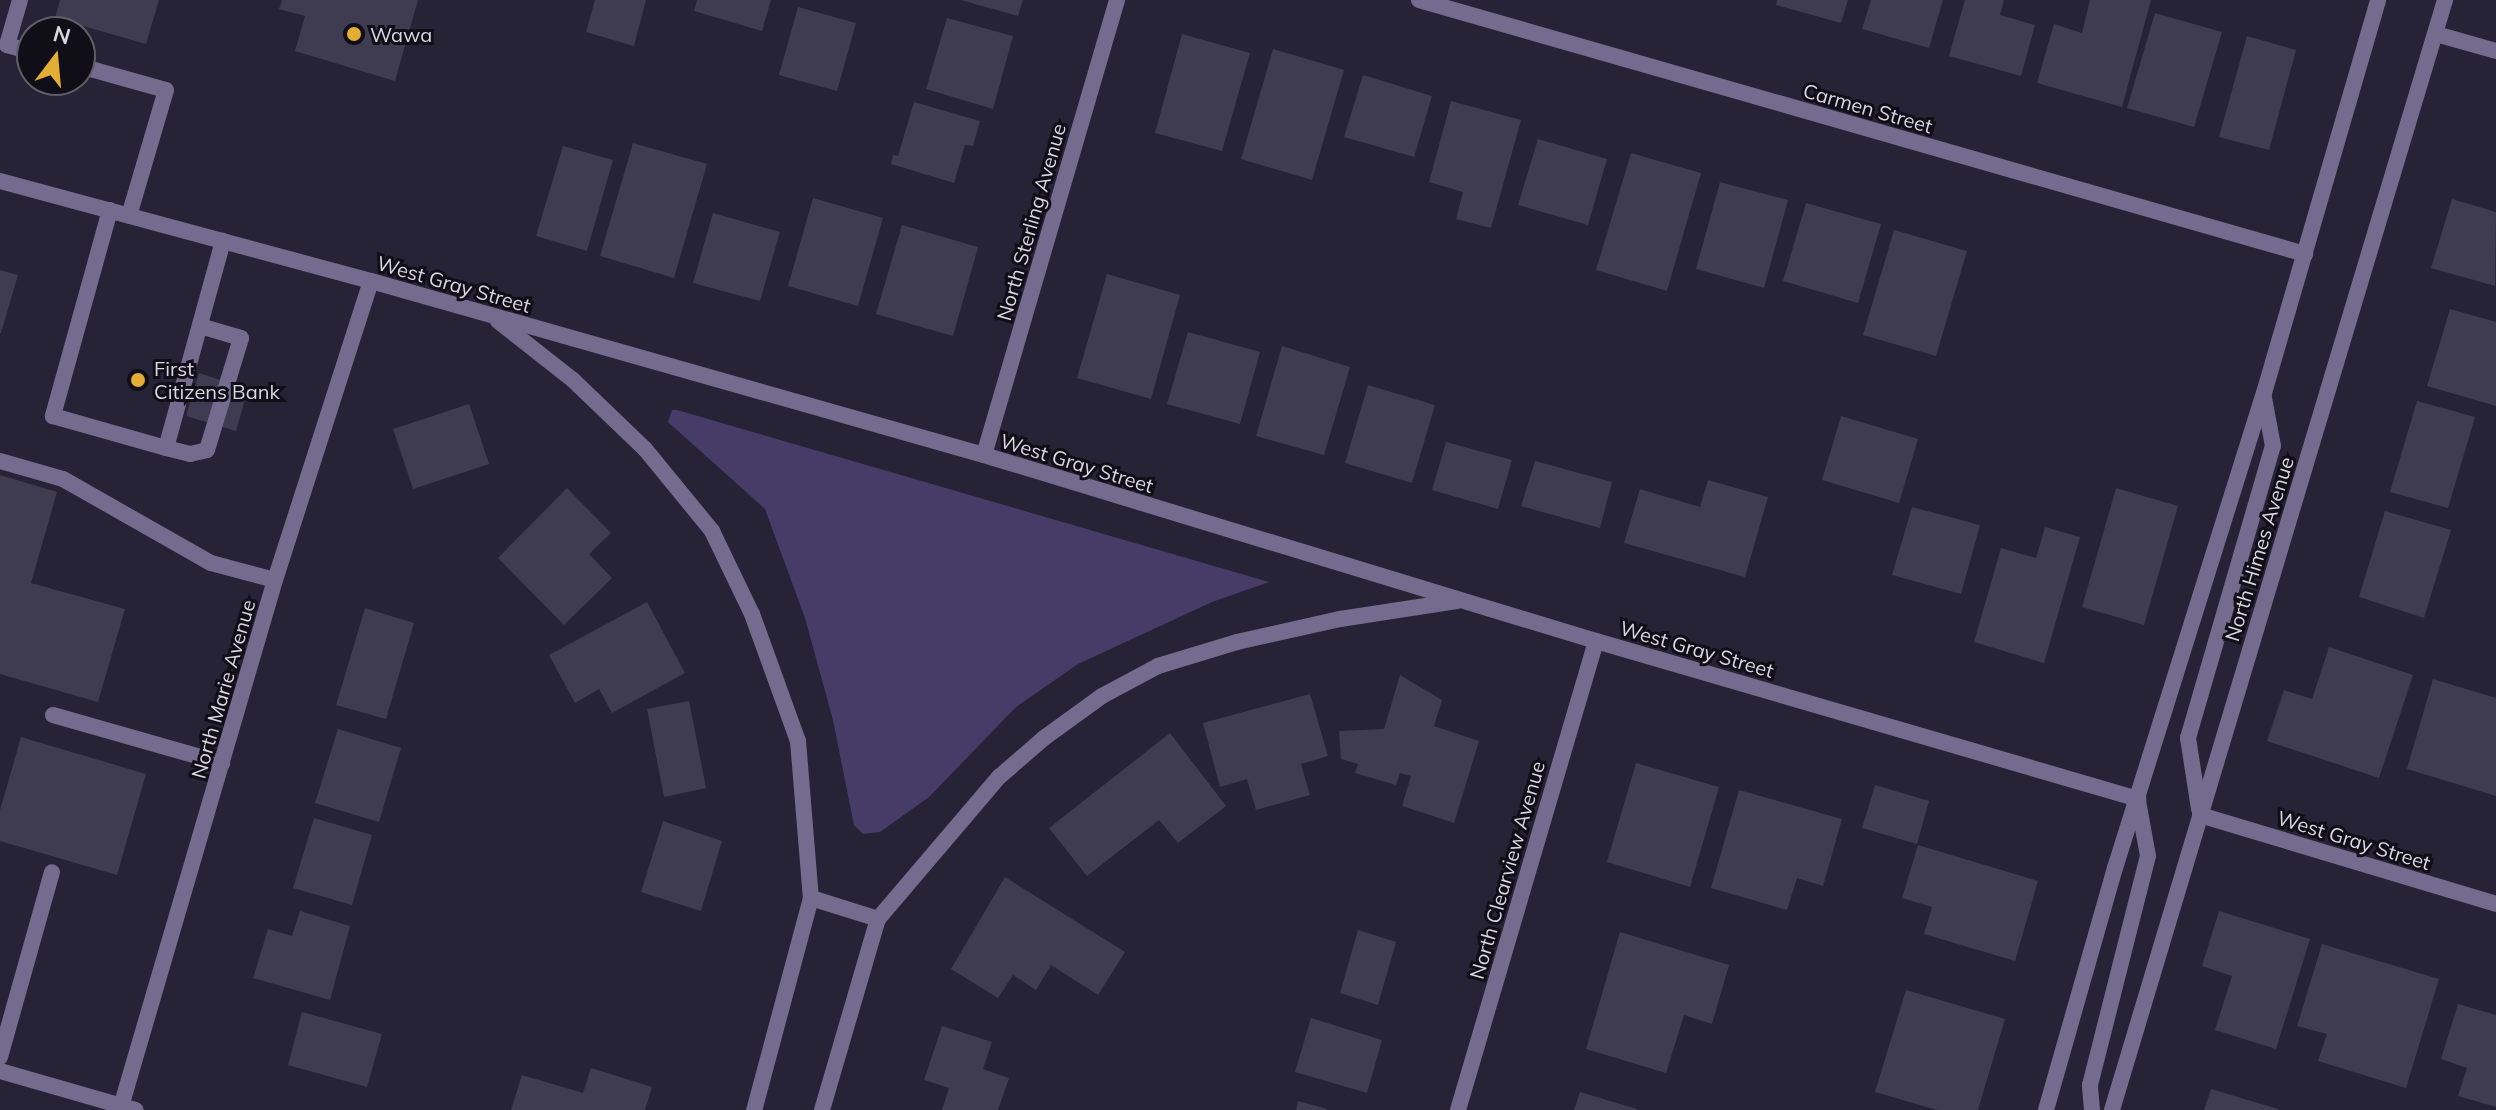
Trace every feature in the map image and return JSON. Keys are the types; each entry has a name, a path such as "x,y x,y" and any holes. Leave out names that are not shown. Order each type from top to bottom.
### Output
{"street":[{"path":"16,48 7,45 20,0"},
{"name":"North Sterling Avenue","path":"984,455 1117,0"},
{"name":"Carmen Street","path":"1419,0 2305,254"},
{"name":"North Himes Avenue","path":"2046,1110 2138,799 2264,393 2378,0"},
{"path":"2432,0 2436,34 2496,51"},
{"name":"North Himes Avenue","path":"2112,1110 2445,0"},
{"path":"96,70 166,90 129,216"},
{"name":"West Gray Street","path":"0,181 371,281 984,455 1596,641 2138,799"},
{"path":"110,210 53,416 190,454 207,450 241,338 200,326"},
{"path":"166,448 223,241"},
{"name":"North Marie Avenue","path":"125,1109 275,580 371,281"},
{"path":"491,315 573,380 645,449 712,531 752,614 798,741 811,898 754,1110"},
{"path":"2200,815 2188,738 2273,446 2264,393"},
{"path":"0,461 63,479 211,563 275,580"},
{"path":"822,1110 878,919 999,777 1102,696 1158,666 1237,642 1340,619 1462,600"},
{"name":"North Clearview Avenue","path":"1458,1110 1596,641"},
{"path":"53,715 222,763"},
{"path":"2092,1110 2090,1085 2148,856 2138,799"},
{"name":"West Gray Street","path":"2200,815 2496,904"},
{"path":"0,1057 52,872"},
{"path":"811,898 878,919"},
{"path":"0,1071 125,1109"}],"shaded area":[{"path":"672,410 1269,582 1212,602 1078,664 1016,707 929,797 880,832 863,834 854,825 833,720 805,618 765,509 668,422"}],"building":[{"path":"60,0 159,0 146,44 96,30 96,16 56,16"},
{"name":"Wawa","path":"282,0 418,0 395,81 295,51 305,16 279,9"},
{"path":"595,0 646,0 634,46 586,32"},
{"path":"697,0 771,0 762,31 694,11"},
{"path":"961,0 1023,0 1018,16"},
{"path":"1777,0 1848,0 1841,23 1776,5"},
{"path":"1871,0 1943,0 1929,48 1862,29"},
{"path":"1965,0 2004,0 2000,15 2035,25 2021,76 1949,56"},
{"path":"2090,0 2151,0 2122,107 2037,83 2054,24 2082,33"},
{"path":"798,7 856,23 837,91 779,75"},
{"path":"2155,13 2222,32 2194,127 2127,108"},
{"path":"947,18 1013,36 993,109 926,89"},
{"path":"1182,34 1250,53 1222,151 1155,133"},
{"path":"2247,36 2296,50 2269,150 2219,137"},
{"path":"1273,49 1344,70 1312,180 1241,159"},
{"path":"1363,75 1432,96 1414,157 1344,137"},
{"path":"1451,101 1521,120 1491,228 1456,219 1463,192 1429,182"},
{"path":"914,102 980,121 973,146 965,145 954,183 891,164 893,155 898,156"},
{"path":"1538,139 1607,159 1588,225 1518,205"},
{"path":"633,143 707,164 674,278 600,256"},
{"path":"563,146 613,160 587,251 536,236"},
{"path":"1631,153 1701,173 1667,291 1596,270"},
{"path":"1720,182 1788,200 1764,288 1696,269"},
{"path":"813,198 883,218 858,306 788,286"},
{"path":"2452,199 2496,212 2495,286 2431,268"},
{"path":"1806,203 1881,224 1858,303 1783,281"},
{"path":"713,213 780,232 760,301 693,283"},
{"path":"902,225 978,247 953,336 876,314"},
{"path":"1894,230 1967,251 1936,356 1863,335"},
{"path":"0,270 18,275 1,333 0,333"},
{"path":"1107,274 1180,295 1151,399 1077,378"},
{"path":"2450,309 2496,322 2496,406 2427,386"},
{"path":"1188,332 1260,352 1240,424 1167,404"},
{"path":"1282,346 1350,367 1324,455 1256,436"},
{"path":"199,373 248,389 236,431 186,416"},
{"path":"1368,385 1435,405 1412,483 1345,463"},
{"path":"2417,401 2475,417 2448,508 2390,492"},
{"path":"469,404 489,464 413,489 393,429"},
{"path":"1841,416 1918,439 1899,503 1822,480"},
{"path":"1446,442 1512,460 1498,509 1432,490"},
{"path":"1535,461 1612,482 1600,528 1521,506"},
{"path":"0,475 57,492 31,583 125,609 98,702 0,674"},
{"path":"1708,480 1768,497 1745,577 1624,543 1640,489 1700,507"},
{"path":"567,488 611,533 589,554 612,578 564,625 498,558"},
{"path":"2116,488 2178,506 2144,625 2082,607"},
{"path":"1912,507 1980,525 1961,594 1892,575"},
{"path":"2385,511 2451,530 2424,618 2359,597"},
{"path":"2045,527 2080,537 2044,663 1974,642 2001,548 2036,558"},
{"path":"647,602 685,673 612,713 599,689 575,703 549,655"},
{"path":"365,608 414,623 386,719 336,705"},
{"path":"2329,647 2413,675 2379,778 2267,741 2284,690 2312,699"},
{"path":"1400,675 1442,700 1434,726 1479,741 1454,823 1402,806 1411,776 1400,773 1396,785 1355,773 1358,764 1341,759 1339,731 1384,729"},
{"path":"2433,679 2496,698 2496,796 2407,769"},
{"path":"1310,694 1328,756 1301,764 1310,795 1256,810 1247,779 1220,787 1203,723"},
{"path":"689,701 706,788 664,797 647,709"},
{"path":"338,729 401,748 379,822 315,803"},
{"path":"1170,733 1226,806 1178,843 1159,820 1087,876 1049,828"},
{"path":"21,737 146,774 117,875 0,841 0,810"},
{"path":"1636,763 1719,787 1690,887 1607,862"},
{"path":"1875,785 1929,801 1917,844 1862,828"},
{"path":"1739,790 1842,819 1823,886 1797,878 1787,910 1711,888"},
{"path":"314,818 372,835 352,905 293,888"},
{"path":"663,821 722,841 701,911 641,892"},
{"path":"1918,845 2038,881 2015,961 1924,934 1932,907 1902,898"},
{"path":"1005,877 1125,952 1098,995 1051,965 1036,990 1013,975 998,998 951,969"},
{"path":"300,911 350,926 330,1000 253,978 268,929 292,936"},
{"path":"2219,911 2310,939 2276,1049 2215,1030 2232,976 2202,966"},
{"path":"1358,930 1396,942 1378,1005 1340,993"},
{"path":"1620,932 1729,965 1712,1024 1684,1015 1666,1073 1586,1049"},
{"path":"2322,944 2439,979 2406,1088 2318,1061 2327,1034 2297,1026"},
{"path":"1906,990 2005,1019 1978,1110 1937,1110 1875,1092"},
{"path":"2458,1004 2496,1015 2496,1107 2458,1096 2467,1068 2441,1059"},
{"path":"302,1012 382,1034 367,1087 288,1065"},
{"path":"1311,1018 1382,1040 1367,1093 1295,1072"},
{"path":"942,1026 992,1042 983,1069 1009,1078 998,1110 942,1110 949,1088 924,1080"},
{"path":"591,1068 652,1087 645,1110 511,1110 522,1075 583,1093"},
{"path":"2211,1089 2278,1109 2278,1110 2204,1110"},
{"path":"1580,1092 1637,1109 1637,1110 1574,1110"},
{"path":"1298,1101 1327,1109 1296,1110"}],"place":[{"name":"Wawa","path":"354,34"},
{"name":"First Citizens Bank","path":"138,380"}]}
